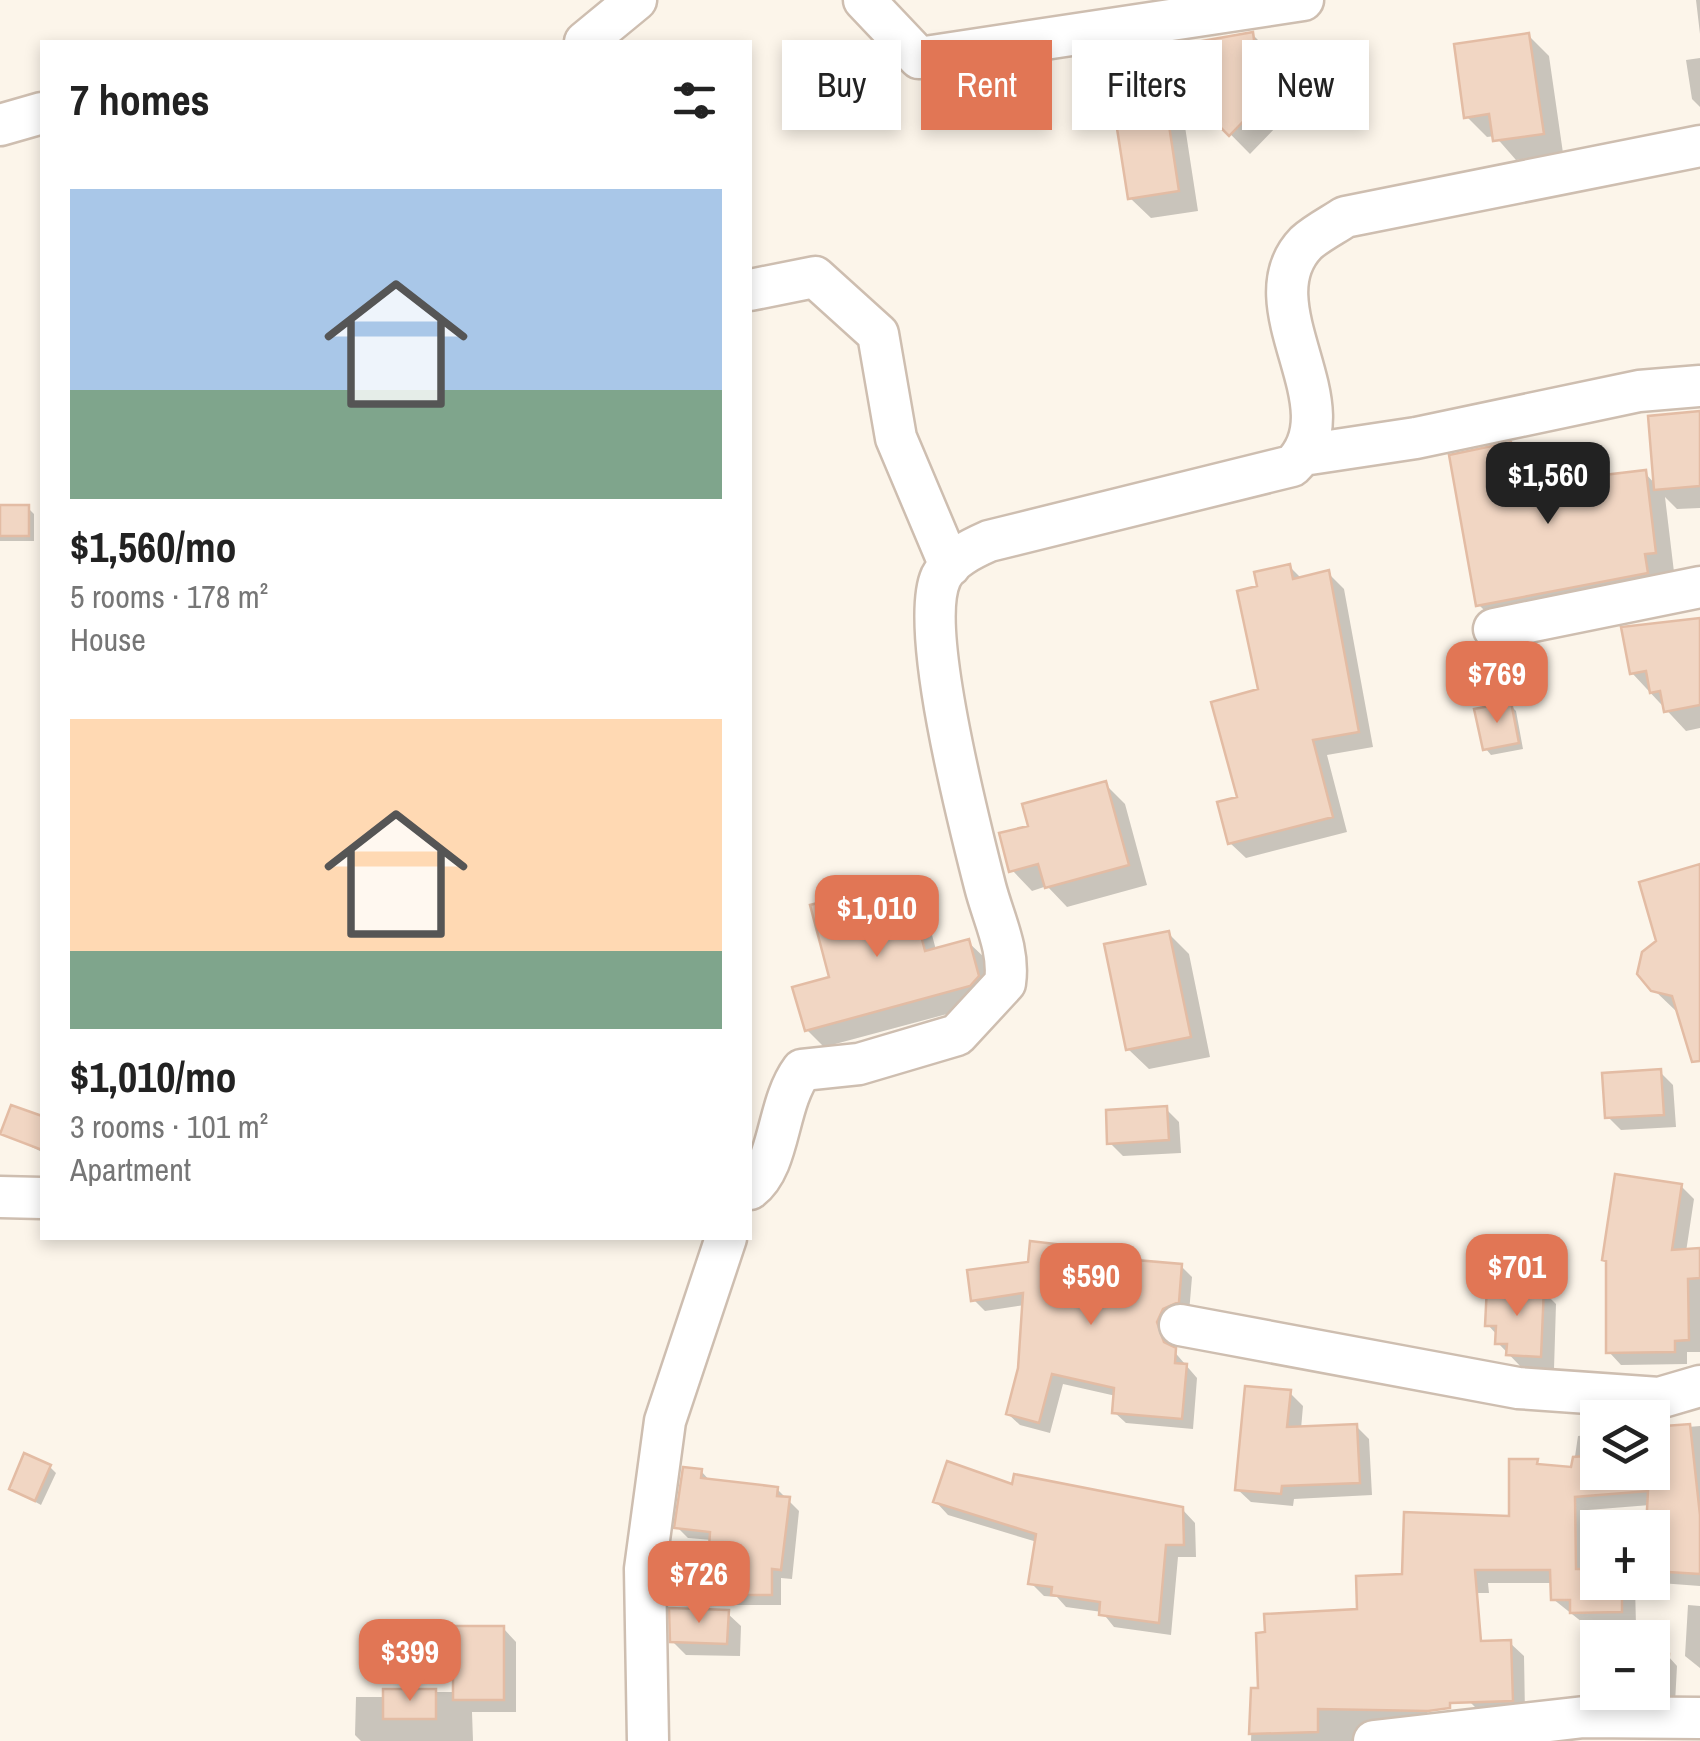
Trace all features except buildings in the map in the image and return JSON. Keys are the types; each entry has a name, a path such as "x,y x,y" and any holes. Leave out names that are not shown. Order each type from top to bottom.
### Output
{"street":[{"path":"586,40 636,0"},
{"path":"864,0 919,58 1303,0"},
{"path":"0,125 40,113"},
{"path":"1304,455 1311,422 1309,393 1290,320 1290,276 1305,244 1345,217 1384,207 1578,174 1700,146"},
{"path":"752,290 815,276 878,334 896,438 950,566"},
{"path":"752,1186 770,1161 785,1092 802,1070 859,1064 957,1035 1005,983 1002,940 985,886 943,684 936,590 950,566 989,541 1292,466 1304,455 1416,438 1639,391 1700,386"},
{"path":"1494,629 1700,587"},
{"path":"0,1197 40,1198"},
{"path":"648,1741 645,1569 665,1421 725,1240"},
{"path":"1180,1325 1518,1388 1659,1398 1700,1386"},
{"path":"1374,1741 1584,1717 1700,1718"}]}
